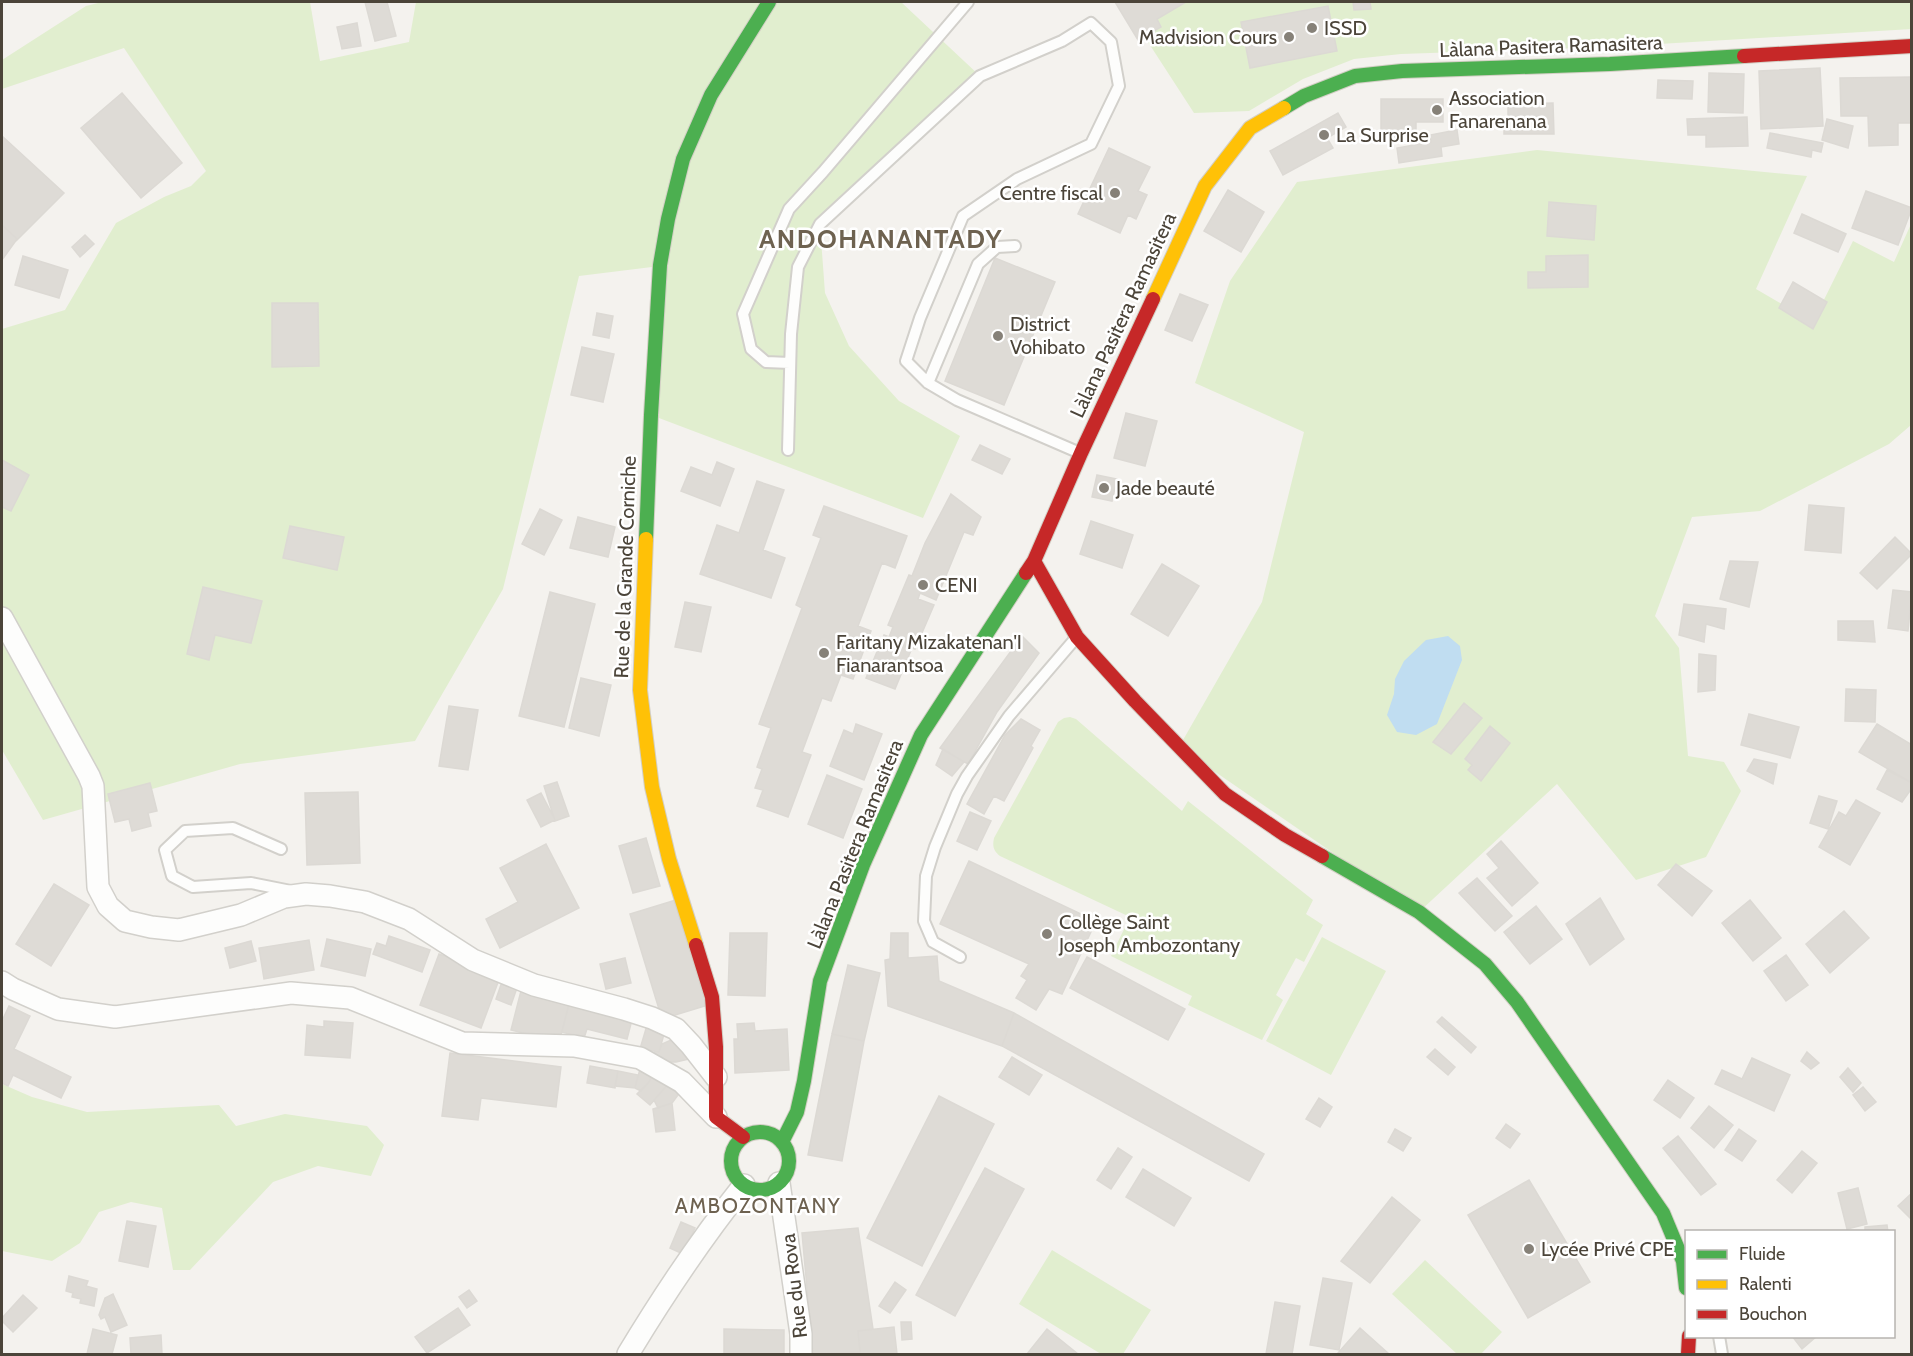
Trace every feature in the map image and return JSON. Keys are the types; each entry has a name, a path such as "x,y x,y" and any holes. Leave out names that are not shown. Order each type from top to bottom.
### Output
{"street":[{"name":"Rue de la Grande Corniche","path":"716,1117 716,1047 712,997 669,859 652,787 640,690 651,415 660,265 668,219 683,159 711,95 770,2"},
{"name":"Làlana Pasitera Ramasitera","path":"782,1142 797,1112 820,981 863,865 921,735 1034,561 1204,186 1250,128 1304,96 1355,76 1402,71 1610,64 1911,46"},
{"path":"1034,561 1077,637 1225,794 1285,835 1419,912 1485,964 1517,1002 1663,1213 1683,1261 1685,1279"},
{"path":"2,618 93,786 98,887 108,906 125,921 179,930 242,915 285,897 306,894 365,902 409,919 473,960 534,986 652,1018 676,1029 716,1077"},
{"path":"2,982 57,1009 115,1017 291,993 350,998 462,1043 574,1047 640,1058 682,1082 716,1117 743,1137"},
{"path":"759,1132 776,1136 782,1142 788,1152 789,1163 786,1174 779,1183 759,1190 744,1185 734,1175 731,1162 734,1148 743,1137 759,1132"},
{"name":"Rue du Rova","path":"779,1183 801,1334 801,1354"},
{"path":"628,1354 668,1288 744,1185"},
{"path":"1688,1354 1689,1338"}],"lane":[{"path":"790,363 766,362 751,349 743,314 789,209 968,2"},
{"path":"788,450 791,334 798,267 820,225 980,76 1062,41 1091,23 1111,42 1119,86 1091,144 1017,179 963,216 920,318 906,361 928,383 957,400 1081,453"},
{"path":"928,383 978,264 997,247 1015,246"},
{"path":"960,957 933,942 924,921 926,876 935,848 957,794 967,776 1009,716 1077,637"},
{"path":"281,849 233,828 185,831 165,850 172,876 193,887 251,883 306,894"},
{"path":"1719,1338 1722,1354"}],"green space":[{"path":"102,2 310,2 320,61 409,42 416,2 901,2 980,76 820,225 825,293 849,346 899,401 960,436 923,518 651,415 660,266 579,276 503,589 415,741 240,764 43,820 2,750 2,329 65,310 116,223 164,197 191,186 206,171 124,48 2,89 2,60 86,6"},
{"path":"1122,2 1911,2 1912,29 1609,47 1401,54 1354,59 1303,79 1249,111 1194,113"},
{"path":"1537,150 1807,176 1756,289 1813,322 1853,241 1894,262 1911,224 1911,425 1889,444 1760,511 1692,517 1655,616 1679,648 1688,756 1724,762 1741,791 1706,857 1636,880 1557,784 1419,912 1179,747 1262,602 1304,432 1195,383 1230,281 1297,182"},
{"path":"1070,717 1076,719 1182,811 1188,801 1313,900 1306,914 1323,925 1304,962 1296,958 1276,995 1283,1000 1262,1040 1188,1005 1192,996 1111,956 1130,917 1000,856 995,850 994,838 1058,722"},
{"path":"1322,937 1386,971 1331,1075 1266,1041"},
{"path":"2,1084 32,1097 87,1112 219,1105 236,1126 285,1114 367,1126 384,1145 371,1176 318,1166 273,1182 190,1270 173,1270 162,1208 131,1202 99,1212 80,1243 52,1261 2,1251"},
{"path":"1052,1250 1151,1310 1123,1354 1101,1354 1019,1304"},
{"path":"1425,1260 1502,1332 1481,1354 1457,1354 1392,1294"}],"water":[{"path":"1448,636 1460,646 1462,660 1437,724 1416,735 1397,732 1387,715 1394,694 1395,679 1404,661 1426,640"}],"building":[{"path":"365,2 387,2 396,36 375,41"},
{"path":"1115,2 1186,2 1157,19 1161,27 1138,40"},
{"path":"1353,2 1370,2 1371,9 1354,10"},
{"name":"Madvision Cours","path":"1328,6 1337,51 1250,68 1241,22"},
{"path":"357,23 361,46 342,49 337,27"},
{"path":"1820,68 1823,126 1761,129 1759,71"},
{"path":"1709,73 1744,74 1743,113 1708,112"},
{"path":"1912,77 1912,123 1898,123 1898,145 1869,146 1868,116 1841,116 1840,78"},
{"path":"1658,80 1693,81 1692,99 1657,98"},
{"path":"122,93 182,163 141,198 81,128"},
{"path":"1381,99 1443,99 1443,122 1416,122 1416,137 1381,137"},
{"path":"1553,103 1554,134 1504,134 1504,122 1508,122 1508,104"},
{"path":"1338,113 1346,127 1327,138 1333,148 1283,175 1270,151"},
{"path":"1747,117 1748,146 1706,147 1706,135 1688,135 1687,119"},
{"path":"1827,119 1853,126 1848,148 1822,140"},
{"path":"1457,130 1459,144 1441,147 1442,156 1399,163 1397,148 1431,142 1430,135"},
{"path":"1770,133 1823,143 1821,152 1812,150 1811,157 1767,148"},
{"path":"2,136 64,193 16,241 17,239 2,225"},
{"name":"Centre fiscal","path":"1109,148 1150,167 1138,191 1147,195 1136,219 1128,215 1120,233 1078,214"},
{"path":"1228,190 1264,212 1241,252 1204,231"},
{"path":"1866,191 1912,208 1898,245 1852,228"},
{"path":"1549,202 1596,206 1594,240 1547,236"},
{"path":"1802,214 1846,234 1838,252 1794,233"},
{"path":"2,225 17,239 2,260"},
{"path":"85,235 94,244 80,257 72,247"},
{"path":"1588,255 1588,287 1528,288 1528,272 1546,272 1546,256"},
{"path":"23,256 68,270 59,298 15,285"},
{"name":"District Vohibato","path":"995,258 1055,282 1004,405 945,381"},
{"path":"1793,282 1827,302 1813,329 1779,308"},
{"path":"1180,294 1208,305 1192,341 1165,330"},
{"path":"272,303 318,303 319,366 272,367"},
{"path":"597,313 613,316 609,338 593,335"},
{"path":"582,347 614,354 603,402 571,395"},
{"path":"1126,413 1157,421 1145,466 1114,458"},
{"path":"980,445 1010,459 1002,474 972,460"},
{"path":"2,460 29,475 11,511 2,507"},
{"path":"717,462 734,469 720,506 681,491 691,467 712,475"},
{"name":"Jade beauté","path":"1097,475 1117,479 1112,501 1092,497"},
{"path":"757,481 784,490 763,550 785,558 771,598 700,574 717,525 739,533"},
{"name":"CENI","path":"951,494 981,517 973,535 964,532 936,600 920,593 918,599 934,605 915,649 912,648 895,689 866,678 884,635 889,637 893,627 888,625 909,575 912,576 925,543"},
{"path":"1809,505 1844,508 1841,553 1805,550"},
{"name":"Faritany Mizakatenan'I Fianarantsoa","path":"824,506 907,536 895,568 882,563 858,626 871,631 853,679 841,675 831,701 822,698 802,752 811,755 788,817 757,806 763,790 755,788 762,769 757,767 771,728 759,724 802,608 796,605 821,538 813,535"},
{"path":"540,509 562,520 544,555 522,544"},
{"path":"578,517 615,527 608,557 570,548"},
{"path":"1091,521 1133,535 1122,568 1080,554"},
{"path":"290,526 344,537 337,570 283,558"},
{"path":"1895,537 1912,554 1877,589 1860,573"},
{"path":"1730,561 1758,562 1749,607 1720,599"},
{"path":"1162,564 1199,586 1168,636 1131,614"},
{"path":"203,587 262,601 251,643 215,635 209,660 187,654"},
{"path":"1893,590 1912,592 1908,631 1888,628"},
{"path":"550,592 595,604 564,727 519,716"},
{"path":"685,602 711,607 701,652 675,647"},
{"path":"1684,604 1726,609 1724,629 1706,624 1704,642 1679,635"},
{"path":"1838,621 1873,621 1875,642 1838,640"},
{"path":"1022,636 1039,653 997,712 968,764 940,748"},
{"path":"1699,654 1716,656 1715,690 1698,692"},
{"path":"581,678 611,685 599,736 569,728"},
{"path":"1846,689 1876,690 1875,722 1845,721"},
{"path":"1464,703 1482,718 1451,754 1433,742"},
{"path":"449,706 478,710 468,770 439,766"},
{"path":"1749,714 1799,727 1790,758 1741,745"},
{"path":"1021,719 1040,730 1031,746 1033,748 1004,801 994,796 984,814 967,804 1005,735"},
{"path":"856,724 882,734 864,780 830,766 844,730 853,734"},
{"path":"1877,724 1912,745 1912,783 1859,752"},
{"path":"1490,726 1510,743 1481,781 1468,770 1472,765 1465,759"},
{"path":"943,749 964,762 952,776 936,765"},
{"path":"1754,759 1777,764 1773,784 1747,771"},
{"path":"1887,770 1912,783 1912,788 1902,802 1877,789"},
{"path":"827,775 862,789 843,838 808,824"},
{"path":"557,782 569,816 555,821 544,786"},
{"path":"150,783 157,811 148,813 151,826 132,831 129,819 115,822 108,794"},
{"path":"358,792 360,863 307,865 305,793"},
{"path":"541,793 555,820 541,827 527,800"},
{"path":"1819,796 1837,801 1828,829 1810,823"},
{"path":"1856,800 1880,813 1850,865 1819,847 1839,812 1846,816"},
{"path":"970,812 991,821 977,850 957,841"},
{"path":"646,838 660,886 633,893 619,846"},
{"path":"1501,841 1538,883 1512,906 1487,878 1499,868 1487,854"},
{"path":"546,844 579,908 500,948 486,919 518,902 500,868"},
{"path":"969,861 1096,921 1062,994 1049,989 1036,1010 1016,998 1027,980 1021,976 1029,964 940,924"},
{"path":"1676,864 1712,891 1692,916 1658,885"},
{"path":"1477,878 1512,916 1495,931 1459,893"},
{"path":"54,884 89,905 51,966 16,944"},
{"path":"1600,898 1624,939 1590,965 1566,924"},
{"path":"676,900 708,1005 662,1019 630,914"},
{"path":"1750,900 1781,938 1753,961 1722,923"},
{"path":"1536,906 1562,939 1530,964 1504,932"},
{"path":"1844,911 1869,938 1830,973 1806,944"},
{"path":"730,933 767,933 765,996 728,995"},
{"path":"891,933 908,933 908,958 937,956 939,981 1014,1013 1002,1046 888,1006 885,960 890,959"},
{"path":"389,936 430,950 422,972 373,954 377,943 386,946"},
{"path":"327,939 371,949 365,976 321,966"},
{"path":"309,940 314,970 264,979 259,948"},
{"path":"251,941 256,961 230,968 225,948"},
{"path":"439,954 500,977 481,1028 420,1005"},
{"path":"1786,955 1808,985 1786,1001 1764,971"},
{"path":"1087,957 1185,1009 1168,1040 1070,988"},
{"path":"625,958 631,983 606,989 600,964"},
{"path":"848,965 880,973 864,1041 832,1034"},
{"path":"503,979 518,985 511,1005 496,999"},
{"path":"522,987 570,1000 559,1042 511,1030"},
{"path":"570,1000 633,1016 627,1039 587,1029 584,1038 562,1032"},
{"path":"9,1006 30,1016 14,1049 71,1077 61,1098 13,1075 8,1086 2,1083 2,1021"},
{"path":"1014,1013 1264,1154 1249,1181 1002,1046"},
{"path":"1442,1017 1476,1047 1471,1053 1437,1022"},
{"path":"324,1021 353,1023 350,1058 305,1055 307,1025 324,1027"},
{"path":"648,1022 666,1027 659,1052 640,1049"},
{"path":"754,1023 755,1031 787,1029 789,1070 735,1073 734,1039 738,1039 737,1024"},
{"path":"832,1034 864,1041 842,1161 808,1155"},
{"path":"678,1037 689,1059 663,1062 655,1059 654,1051 659,1052 662,1044"},
{"path":"1435,1049 1455,1067 1448,1075 1427,1057"},
{"path":"1807,1052 1819,1063 1811,1069 1801,1061"},
{"path":"450,1053 561,1067 556,1107 481,1098 478,1120 442,1116"},
{"path":"1012,1057 1042,1075 1029,1095 999,1077"},
{"path":"1752,1058 1790,1075 1774,1111 1715,1084 1722,1070 1742,1079"},
{"path":"641,1065 654,1071 649,1082 641,1091 635,1088"},
{"path":"590,1066 618,1071 615,1088 587,1083"},
{"path":"1848,1068 1861,1083 1853,1092 1840,1077"},
{"path":"618,1071 638,1075 635,1088 615,1086"},
{"path":"654,1071 669,1083 650,1105 637,1094 649,1082"},
{"path":"1668,1080 1694,1098 1680,1118 1654,1100"},
{"path":"669,1083 678,1095 672,1103 658,1108 654,1100"},
{"path":"1863,1087 1876,1102 1865,1111 1853,1095"},
{"path":"939,1096 994,1124 922,1266 867,1238"},
{"path":"1319,1098 1332,1107 1320,1127 1306,1119"},
{"path":"672,1103 675,1130 656,1132 653,1109"},
{"path":"1709,1106 1733,1125 1714,1148 1691,1128"},
{"path":"1506,1124 1520,1134 1510,1148 1496,1138"},
{"path":"1395,1129 1411,1138 1403,1151 1388,1142"},
{"path":"1739,1129 1756,1141 1742,1161 1725,1150"},
{"path":"1678,1136 1716,1184 1701,1195 1663,1148"},
{"path":"1118,1148 1132,1157 1111,1189 1097,1180"},
{"path":"1802,1151 1817,1163 1792,1193 1777,1180"},
{"path":"985,1168 1024,1189 955,1316 916,1295"},
{"path":"1143,1169 1191,1198 1174,1226 1126,1197"},
{"name":"Lycée Privé CPE","path":"1529,1180 1590,1282 1528,1318 1468,1215"},
{"path":"1858,1188 1867,1224 1847,1229 1838,1193"},
{"path":"1912,1193 1912,1220 1898,1206"},
{"path":"1392,1197 1420,1220 1370,1283 1341,1261"},
{"path":"127,1221 156,1226 148,1267 119,1261"},
{"path":"681,1222 695,1228 683,1254 670,1248"},
{"path":"1887,1225 1888,1230 1865,1230 1865,1227"},
{"path":"858,1228 873,1329 858,1331 860,1352 813,1354 802,1233"},
{"path":"69,1276 88,1281 86,1286 97,1289 94,1306 80,1303 81,1299 72,1297 73,1293 66,1291"},
{"path":"1323,1278 1352,1283 1339,1350 1310,1345"},
{"path":"895,1282 906,1290 890,1313 879,1306"},
{"path":"469,1290 477,1301 467,1308 459,1297"},
{"path":"113,1294 127,1325 111,1332 105,1317 101,1319 99,1315 105,1298"},
{"path":"23,1295 37,1308 13,1332 2,1321 2,1318"},
{"path":"1275,1302 1300,1306 1292,1354 1266,1354"},
{"path":"458,1308 470,1325 427,1353 415,1337"},
{"path":"901,1322 911,1322 912,1339 902,1340"},
{"path":"894,1327 897,1354 813,1354 860,1352 858,1331"},
{"path":"1360,1328 1389,1354 1338,1353"},
{"path":"93,1329 117,1335 112,1354 87,1354"},
{"path":"724,1329 784,1330 784,1354 724,1354"},
{"path":"1047,1329 1078,1354 1027,1354"},
{"path":"161,1335 162,1354 131,1354 130,1338"},
{"path":"1794,1338 1815,1338 1802,1349"}],"traffic: fast":[{"path":"646,539 660,265 668,219 683,159 711,95 769,2"},
{"path":"1284,108 1304,96 1355,76 1402,71 1610,64 1744,56"},
{"path":"782,1142 797,1112 820,981 863,865 921,735 1026,573"},
{"path":"1322,856 1419,912 1485,964 1517,1002 1663,1213 1683,1261 1685,1279"},
{"path":"760,1132 771,1134 781,1140 787,1150 789,1161 787,1172 781,1182 771,1188 760,1190 749,1188 739,1182 733,1172 731,1161 733,1150 739,1140 749,1134 760,1132"}],"traffic: slow":[{"path":"1153,299 1205,186 1250,128 1284,108"},
{"path":"646,539 640,690 652,787 669,859 696,945"}],"traffic: jam":[{"path":"1744,56 1912,46"},
{"path":"1026,573 1034,561 1081,453 1153,299"},
{"path":"1034,561 1077,637 1225,794 1285,835 1322,856"},
{"path":"696,945 712,997 716,1047 716,1117 743,1137"},
{"path":"1688,1354 1689,1338"}],"place":[{"name":"ISSD","path":"1312,28"},
{"name":"Madvision Cours","path":"1289,37"},
{"name":"Association Fanarenana","path":"1437,110"},
{"name":"La Surprise","path":"1324,135"},
{"name":"Centre fiscal","path":"1115,193"},
{"name":"District Vohibato","path":"998,336"},
{"name":"Jade beauté","path":"1104,488"},
{"name":"CENI","path":"923,585"},
{"name":"Faritany Mizakatenan'I Fianarantsoa","path":"824,653"},
{"name":"Collège Saint Joseph Ambozontany","path":"1047,934"},
{"name":"Lycée Privé CPE","path":"1529,1249"}],"district":[{"name":"ANDOHANANTADY","path":"881,239"},
{"name":"AMBOZONTANY","path":"758,1206"}]}
